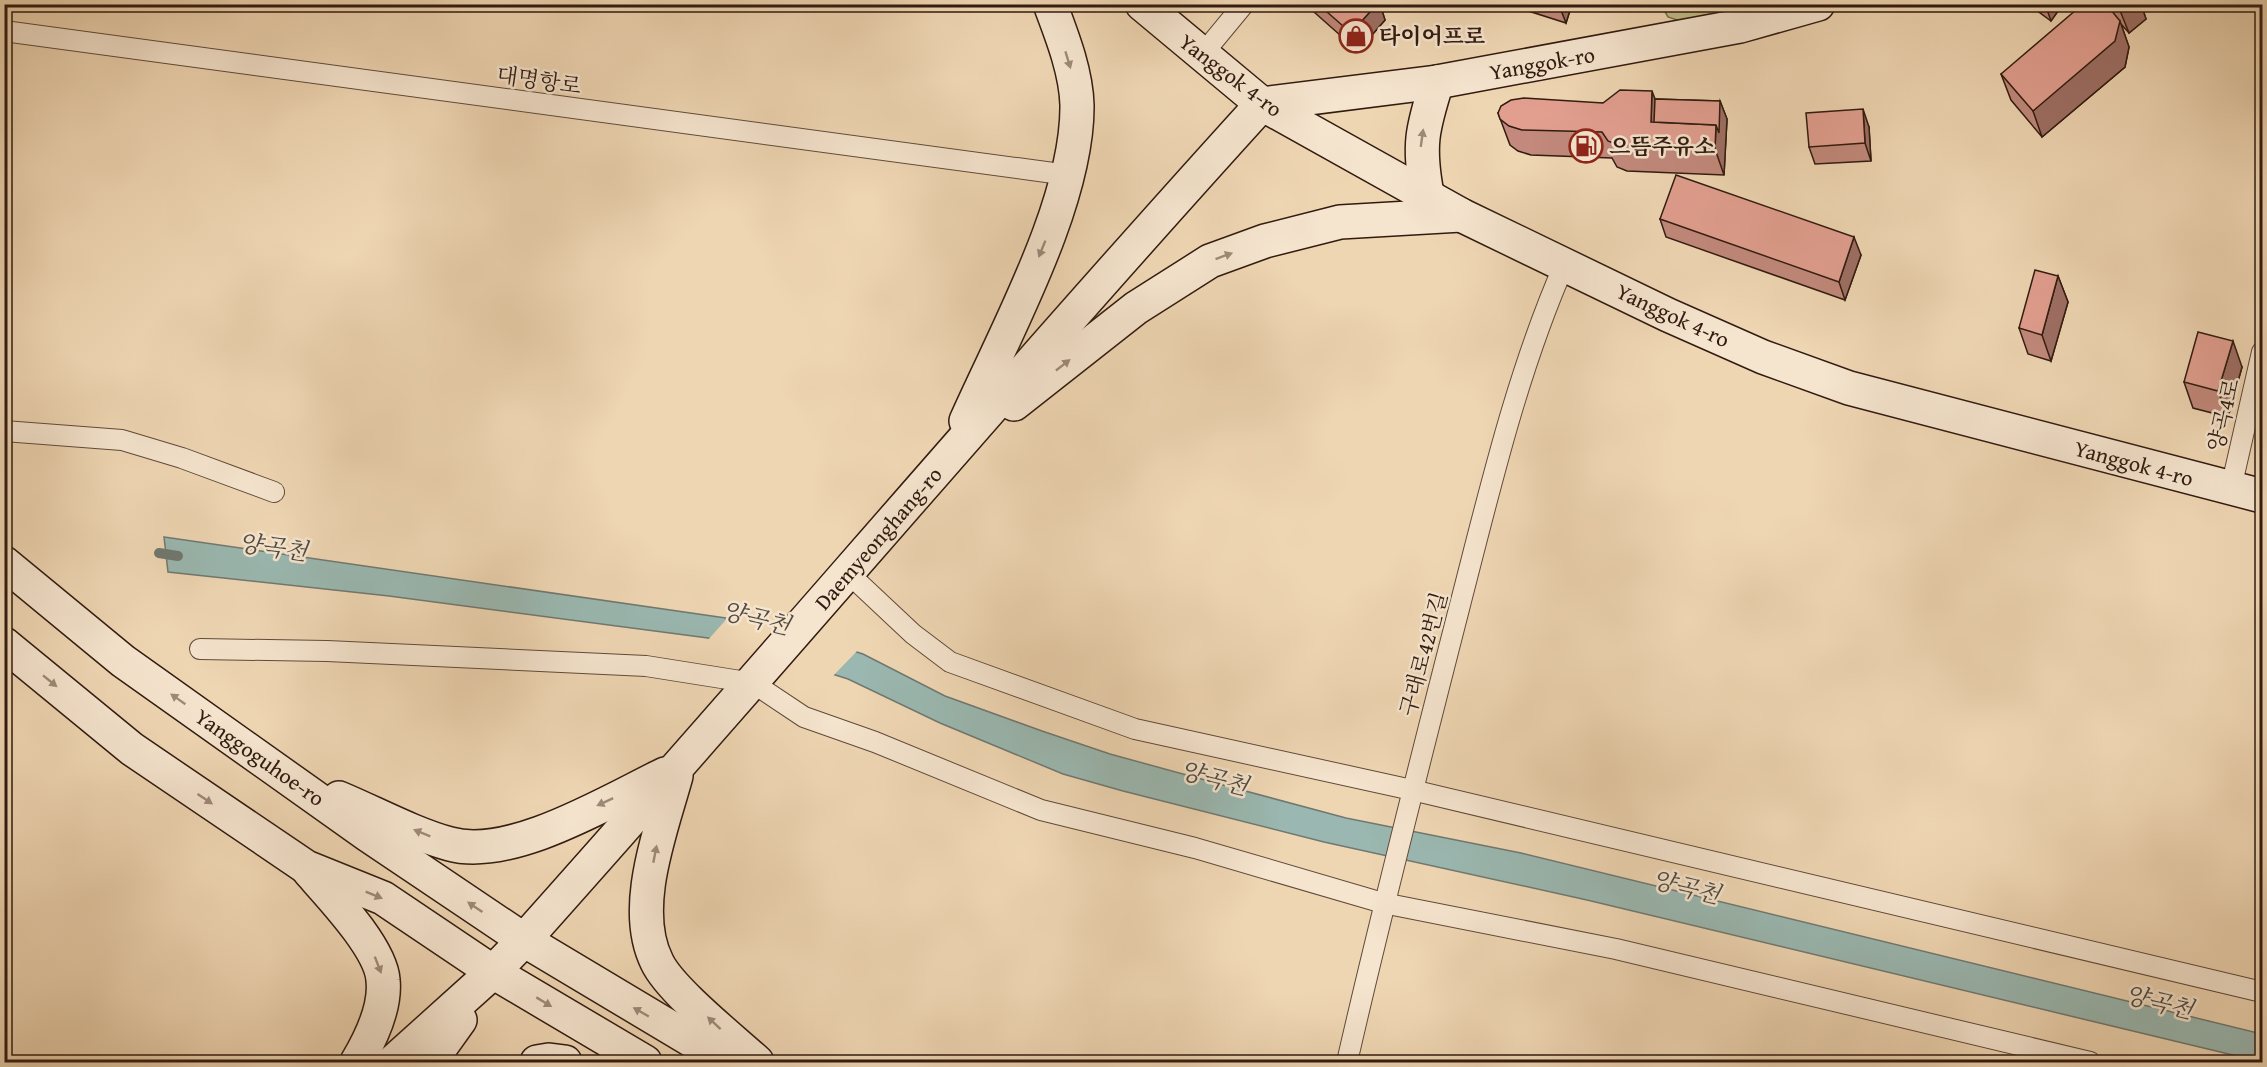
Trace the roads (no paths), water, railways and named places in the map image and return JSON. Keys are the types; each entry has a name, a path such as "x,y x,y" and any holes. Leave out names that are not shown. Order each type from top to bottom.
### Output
{"main road":[{"path":"951,453 1029,282 1058,208 1068,175 1076,135 1077,104 1072,72 1050,4"},
{"name":"Yanggok 4-ro","path":"1142,4 1201,56 1262,104 1461,215 1565,263 1668,315 1752,352 1849,388 2262,496"},
{"name":"Yanggok-ro","path":"1262,104 1437,82 1740,26 1818,4"},
{"path":"1427,194 1421,159 1421,142 1437,82"},
{"name":"Daemyeonghang-ro","path":"393,1062 494,972 524,940 678,769 951,453 1262,104"},
{"path":"951,453 1136,308 1210,261 1265,241 1340,222 1461,215"},
{"name":"Yanggoguhoe-ro","path":"4,563 123,661 290,777 368,835 524,940 602,989 728,1062"},
{"path":"4,644 132,749 306,867 383,898 494,972 645,1062"},
{"path":"290,777 451,844 484,848 524,841 678,769"},
{"path":"678,769 657,846 646,904 646,933 657,964 757,1062"},
{"path":"306,867 350,919 376,957 383,980 380,1004 369,1041 357,1062"},
{"name":"Daemyeonghang-ro","path":"430,1062 494,972"},
{"path":"537,1062 549,1060 565,1062"}],"lane":[{"path":"1201,56 1244,4"},
{"name":"대명항로","path":"4,31 1068,175"},
{"name":"구래로42번길","path":"1347,1062 1383,903 1523,371 1542,315 1565,263"},
{"name":"양곡4로","path":"2231,488 2262,352"},
{"path":"4,431 122,440 182,458 274,492"},
{"path":"848,573 913,634 950,662 1135,729 1412,790 2262,992"},
{"path":"200,649 327,651 646,666 758,677 804,717 874,742 1041,810 1195,848 1383,903 1616,949 2090,1062"}],"water":[{"path":"164,537 767,624 863,654 945,696 1110,754 1346,818 1521,853 2262,1034 2262,1062 1587,900 1324,842 1123,791 1063,774 940,723 848,679 747,647 708,638 389,596 168,572"}],"waterway":[{"name":"양곡천","path":"159,553 178,556"}],"place":[{"name":"타이어프로","path":"1356,36"},
{"name":"으뜸주유소","path":"1586,146"}]}
